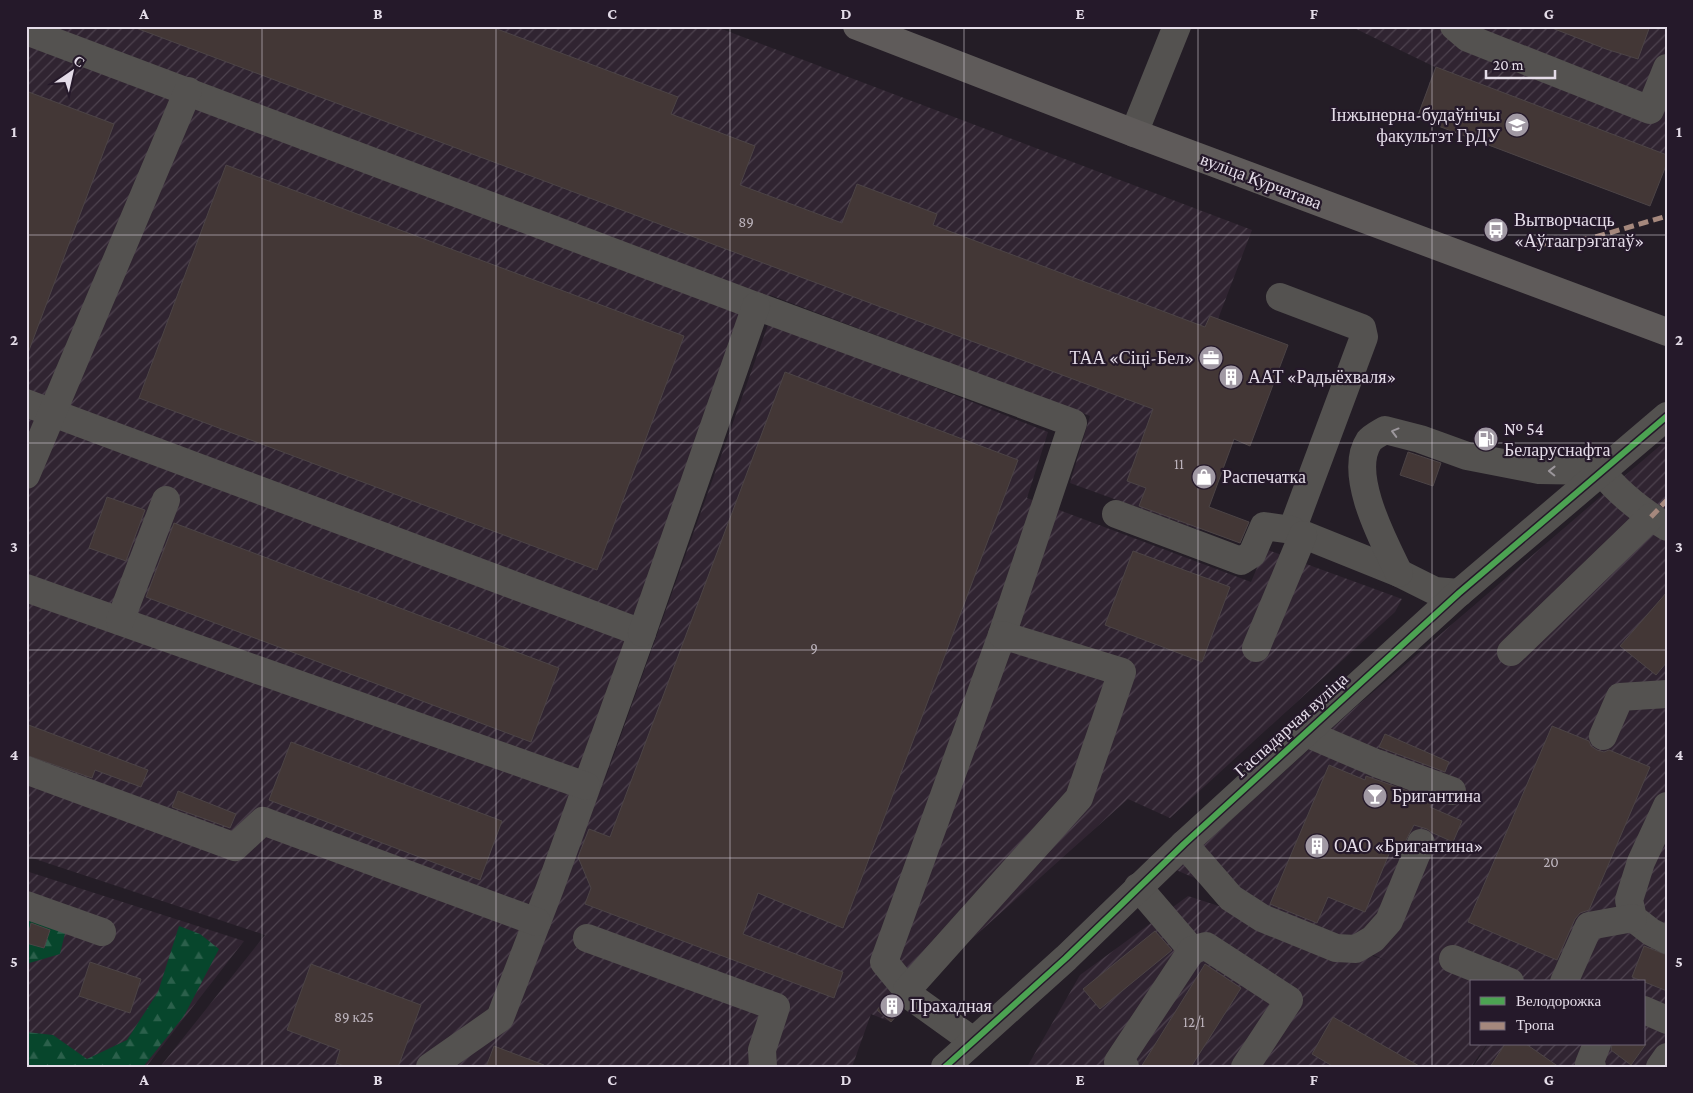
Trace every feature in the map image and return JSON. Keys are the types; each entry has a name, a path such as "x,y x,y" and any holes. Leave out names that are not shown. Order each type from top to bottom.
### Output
{"main road":[{"name":"вуліца Курчатава","path":"857,26 1134,133 1667,332"}],"street":[{"path":"1134,133 1176,26"},
{"path":"1454,26 1468,38 1650,110 1667,68"},
{"path":"26,31 756,306 1073,423 1002,635 884,962 913,998 973,1041"},
{"path":"26,475 188,91"},
{"path":"1256,648 1298,532 1364,337 1362,328 1280,297"},
{"path":"430,1067 500,1018 642,633 756,306"},
{"path":"26,403 642,633"},
{"name":"Гаспадарчая вуліца","path":"945,1067 1066,958 1184,844 1459,593 1667,416"},
{"path":"1399,573 1383,541 1367,499 1361,464 1369,441 1385,430 1420,439 1467,456 1539,470 1601,471 1609,482 1659,522 1511,652"},
{"path":"120,621 166,500"},
{"path":"1116,514 1241,561 1252,554 1264,526 1298,532 1399,573 1435,591 1459,593"},
{"path":"26,588 586,786"},
{"path":"907,990 1079,798 1122,672 1002,635"},
{"path":"1603,736 1620,697 1667,694"},
{"path":"1306,732 1376,763 1452,791"},
{"path":"26,770 235,846 263,821 537,922"},
{"path":"1667,806 1640,862 1629,900 1633,918 1651,932 1667,940"},
{"path":"1184,844 1231,898 1262,918 1336,948 1356,949 1373,939 1389,921 1421,843"},
{"path":"1138,887 1192,950"},
{"path":"26,906 102,932"},
{"path":"1570,980 1589,926 1633,918"},
{"path":"587,938 776,1007 762,1050 763,1067"},
{"path":"1125,1067 1118,1062 1192,950 1206,946 1289,1000 1245,1067"},
{"path":"1453,959 1505,980"},
{"path":"1646,1011 1667,1020"},
{"path":"1592,1067 1589,1064 1596,1046"},
{"path":"1660,1067 1667,1058"}],"shaded area":[{"path":"26,26 714,26 1252,230 1218,319 1234,439 1200,530 1070,483 1090,416 770,295 596,805 769,322 1048,432 1027,498 1251,582 1265,549 1402,599 1395,612 1170,818 1128,799 966,944 908,1002 891,1022 871,1014 852,1067 160,1067 265,935 26,856"},
{"path":"1350,26 1667,26 1667,163 1650,206 1417,118 1435,67"},
{"path":"1663,443 1667,445 1667,1067 1473,1067 1487,1046 1646,1046 1646,980 1470,980 1470,1046 1486,1046 1471,1067 1027,1067 1080,975 1188,896 1385,960 1176,870 1351,711"},
{"path":"26,871 244,941 146,1067 26,1067"}],"green space":[{"path":"26,917 66,929 60,954 26,964"},
{"path":"179,926 200,934 219,949 184,1016 143,1067 26,1067 26,1032 53,1035 87,1059 127,1040 158,992"}],"building":[{"path":"137,26 489,26 678,97 671,114 755,146 740,185 842,223 857,184 937,214 933,225 1205,327 1210,316 1288,345 1250,446 1234,439 1209,507 1249,522 1240,543 1139,506 1146,488 1127,481 1153,409 136,28"},
{"path":"1552,26 1650,26 1638,59 1606,49 1552,28"},
{"path":"1436,67 1667,155 1667,163 1650,206 1417,118"},
{"path":"26,91 114,124 28,353 26,353"},
{"path":"226,165 684,336 597,570 139,398"},
{"path":"785,372 1018,460 843,928 758,893 743,934 843,972 834,998 585,904 591,888 578,857 589,829 610,837"},
{"path":"1408,452 1441,463 1433,486 1400,475"},
{"path":"107,497 145,510 126,561 89,548"},
{"path":"174,523 559,668 531,742 146,597"},
{"path":"1133,551 1230,587 1202,662 1105,625"},
{"path":"1667,592 1667,662 1656,675 1620,646"},
{"path":"26,724 148,770 141,787 95,770 92,778 26,755"},
{"path":"1552,726 1589,741 1591,746 1597,750 1604,752 1609,750 1650,767 1589,910 1580,913 1575,919 1557,960 1468,922"},
{"path":"1385,734 1449,762 1445,772 1379,747"},
{"path":"291,742 502,821 480,880 269,800"},
{"name":"ОАО «Бригантина»","path":"1329,765 1365,780 1366,776 1433,800 1430,807 1462,821 1453,842 1427,829 1414,825 1403,846 1394,842 1365,912 1328,897 1317,923 1270,904"},
{"path":"178,791 236,814 230,828 172,807"},
{"path":"31,923 50,930 44,948 26,943"},
{"path":"1155,931 1172,950 1100,1009 1083,989"},
{"path":"1644,946 1667,955 1667,991 1646,983 1646,980 1632,977"},
{"path":"90,962 141,979 130,1013 79,996"},
{"path":"311,964 421,1005 398,1067 347,1067 336,1063 340,1050 287,1030"},
{"path":"1205,964 1241,988 1191,1067 1141,1067"},
{"name":"Прахадная","path":"890,994 902,1009 891,1022 877,1010"},
{"path":"1333,1017 1421,1067 1334,1067 1312,1054"},
{"path":"494,1046 544,1065 543,1067 486,1067"},
{"path":"1504,1046 1529,1046 1559,1067 1490,1067"},
{"path":"1612,1046 1645,1046 1631,1065 1611,1050"}],"marked path":[{"path":"1536,245 1592,238 1667,216"},
{"path":"1651,517 1667,500"}],"cycle path":[{"path":"945,1067 1066,958 1184,844 1459,593 1667,416"}],"place":[{"name":"Інжынерна-будаўнічы факультэт ГрДУ","path":"1517,125"},
{"name":"Вытворчасць «Аўтаагрэгатаў»","path":"1496,230"},
{"name":"ТАА «Сіці-Бел»","path":"1211,358"},
{"name":"ААТ «Радыёхваля»","path":"1231,377"},
{"name":"№ 54 Беларуснафта","path":"1486,439"},
{"name":"Распечатка","path":"1204,477"},
{"name":"Бригантина","path":"1375,796"},
{"name":"ОАО «Бригантина»","path":"1317,846"},
{"name":"Прахадная","path":"892,1006"}]}
